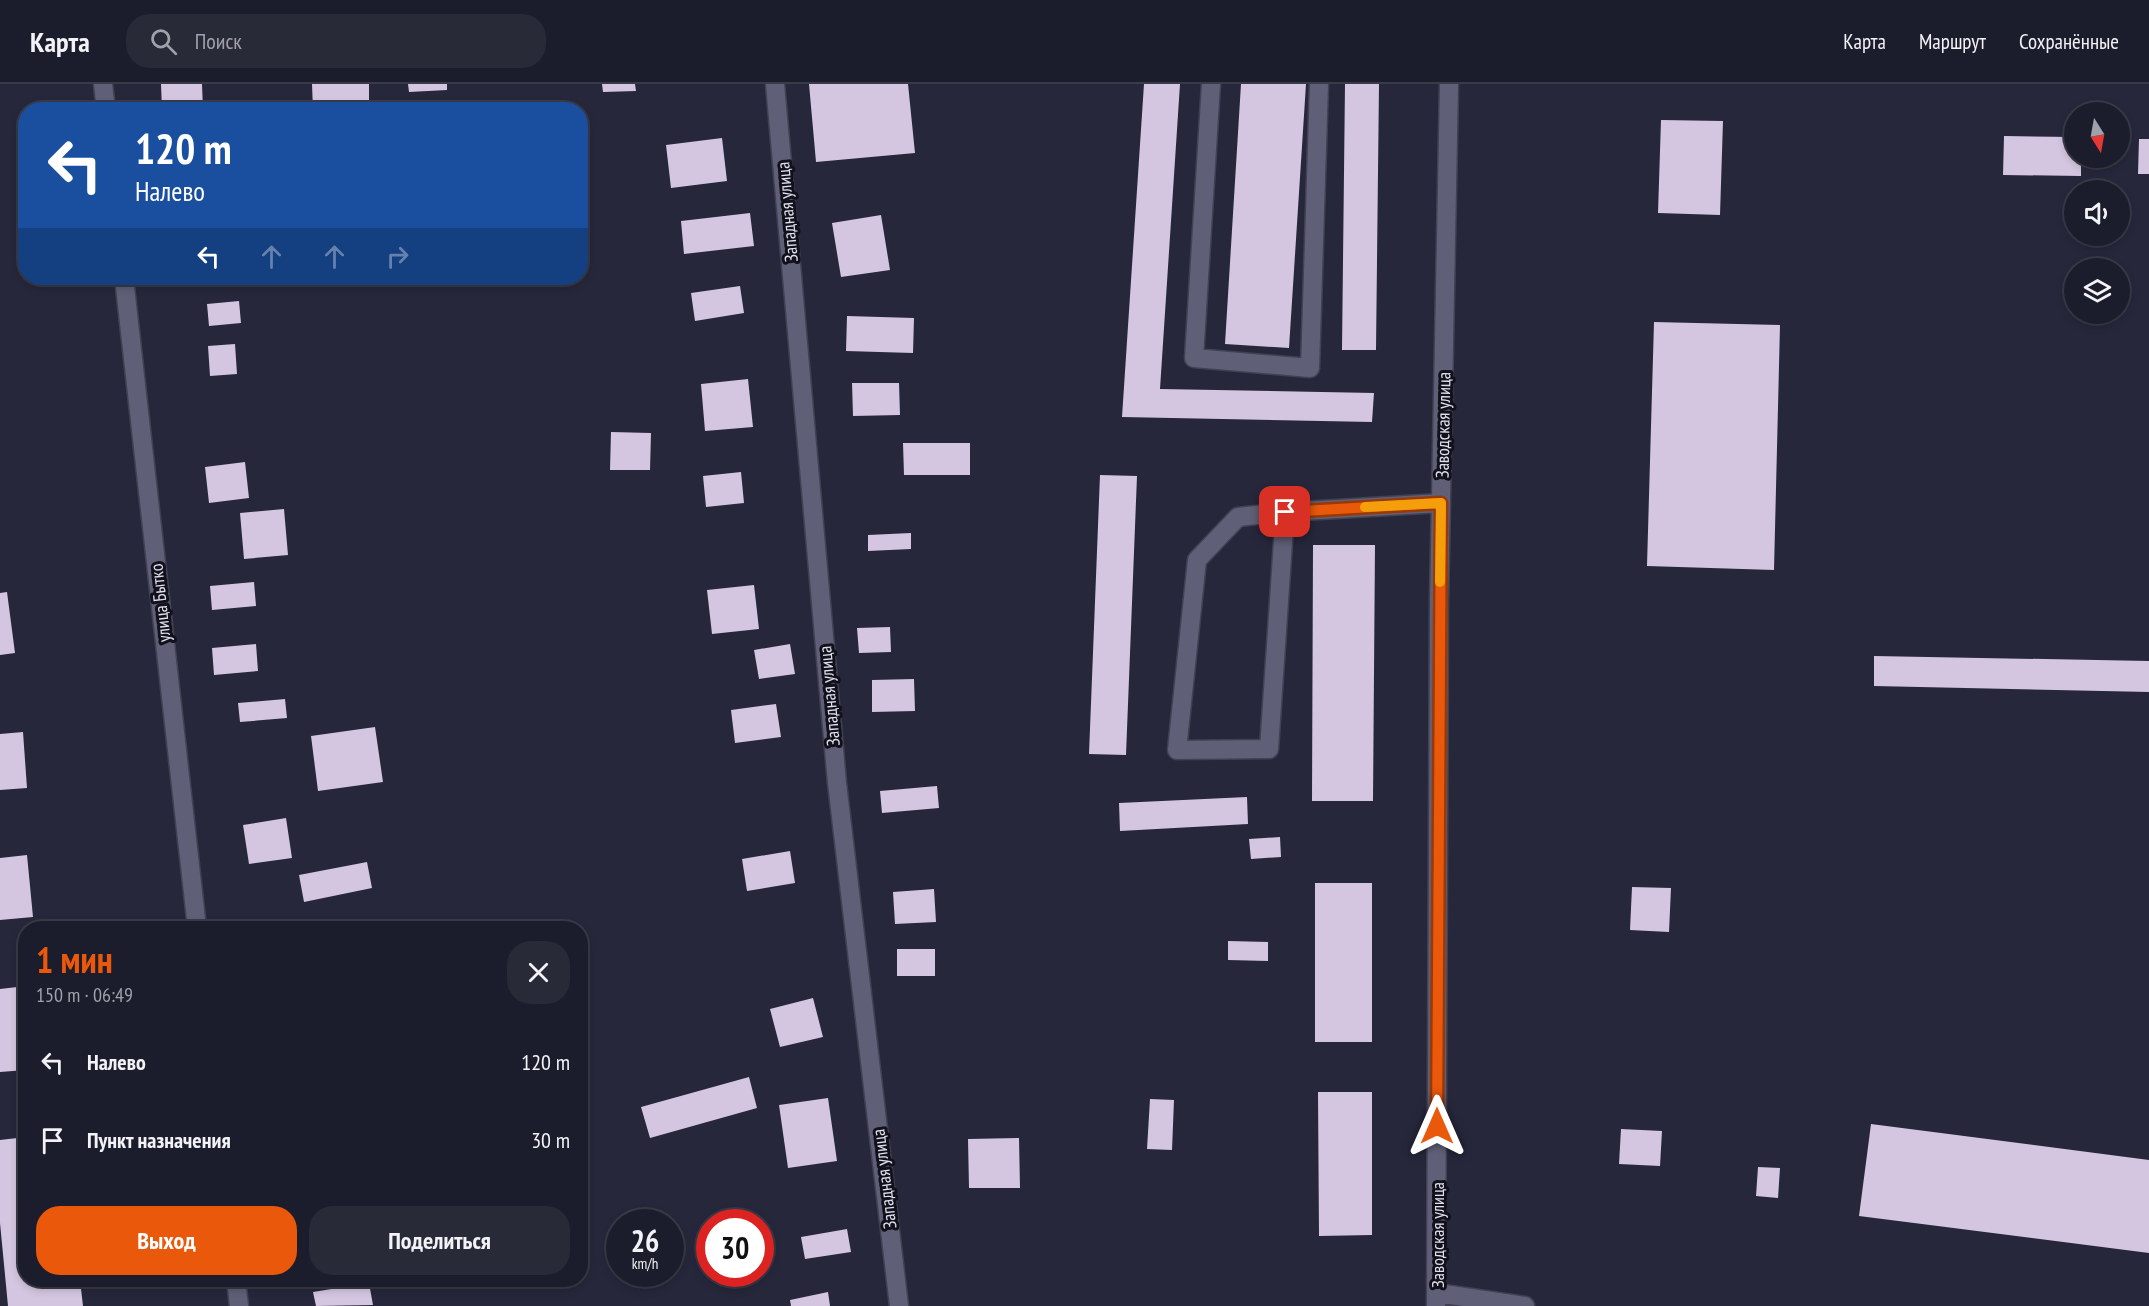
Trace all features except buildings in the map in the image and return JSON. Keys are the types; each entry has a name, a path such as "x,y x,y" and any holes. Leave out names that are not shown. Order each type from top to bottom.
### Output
{"street":[{"path":"103,84 105,102"},
{"name":"Западная улица","path":"775,84 837,783 899,1306"},
{"path":"1211,84 1194,358 1310,368 1319,84"},
{"name":"Заводская улица","path":"1436,1300 1441,503 1449,84"},
{"name":"улица Бытко","path":"125,285 196,921"},
{"path":"1285,512 1269,749 1177,750 1197,560 1239,517 1285,512 1441,503"},
{"path":"237,1287 239,1306"},
{"path":"1436,1300 1525,1306"}],"slow traffic":[{"path":"1365,507 1441,503 1440,582"}],"route":[{"path":"1285,512 1441,503 1437,1126"}]}
